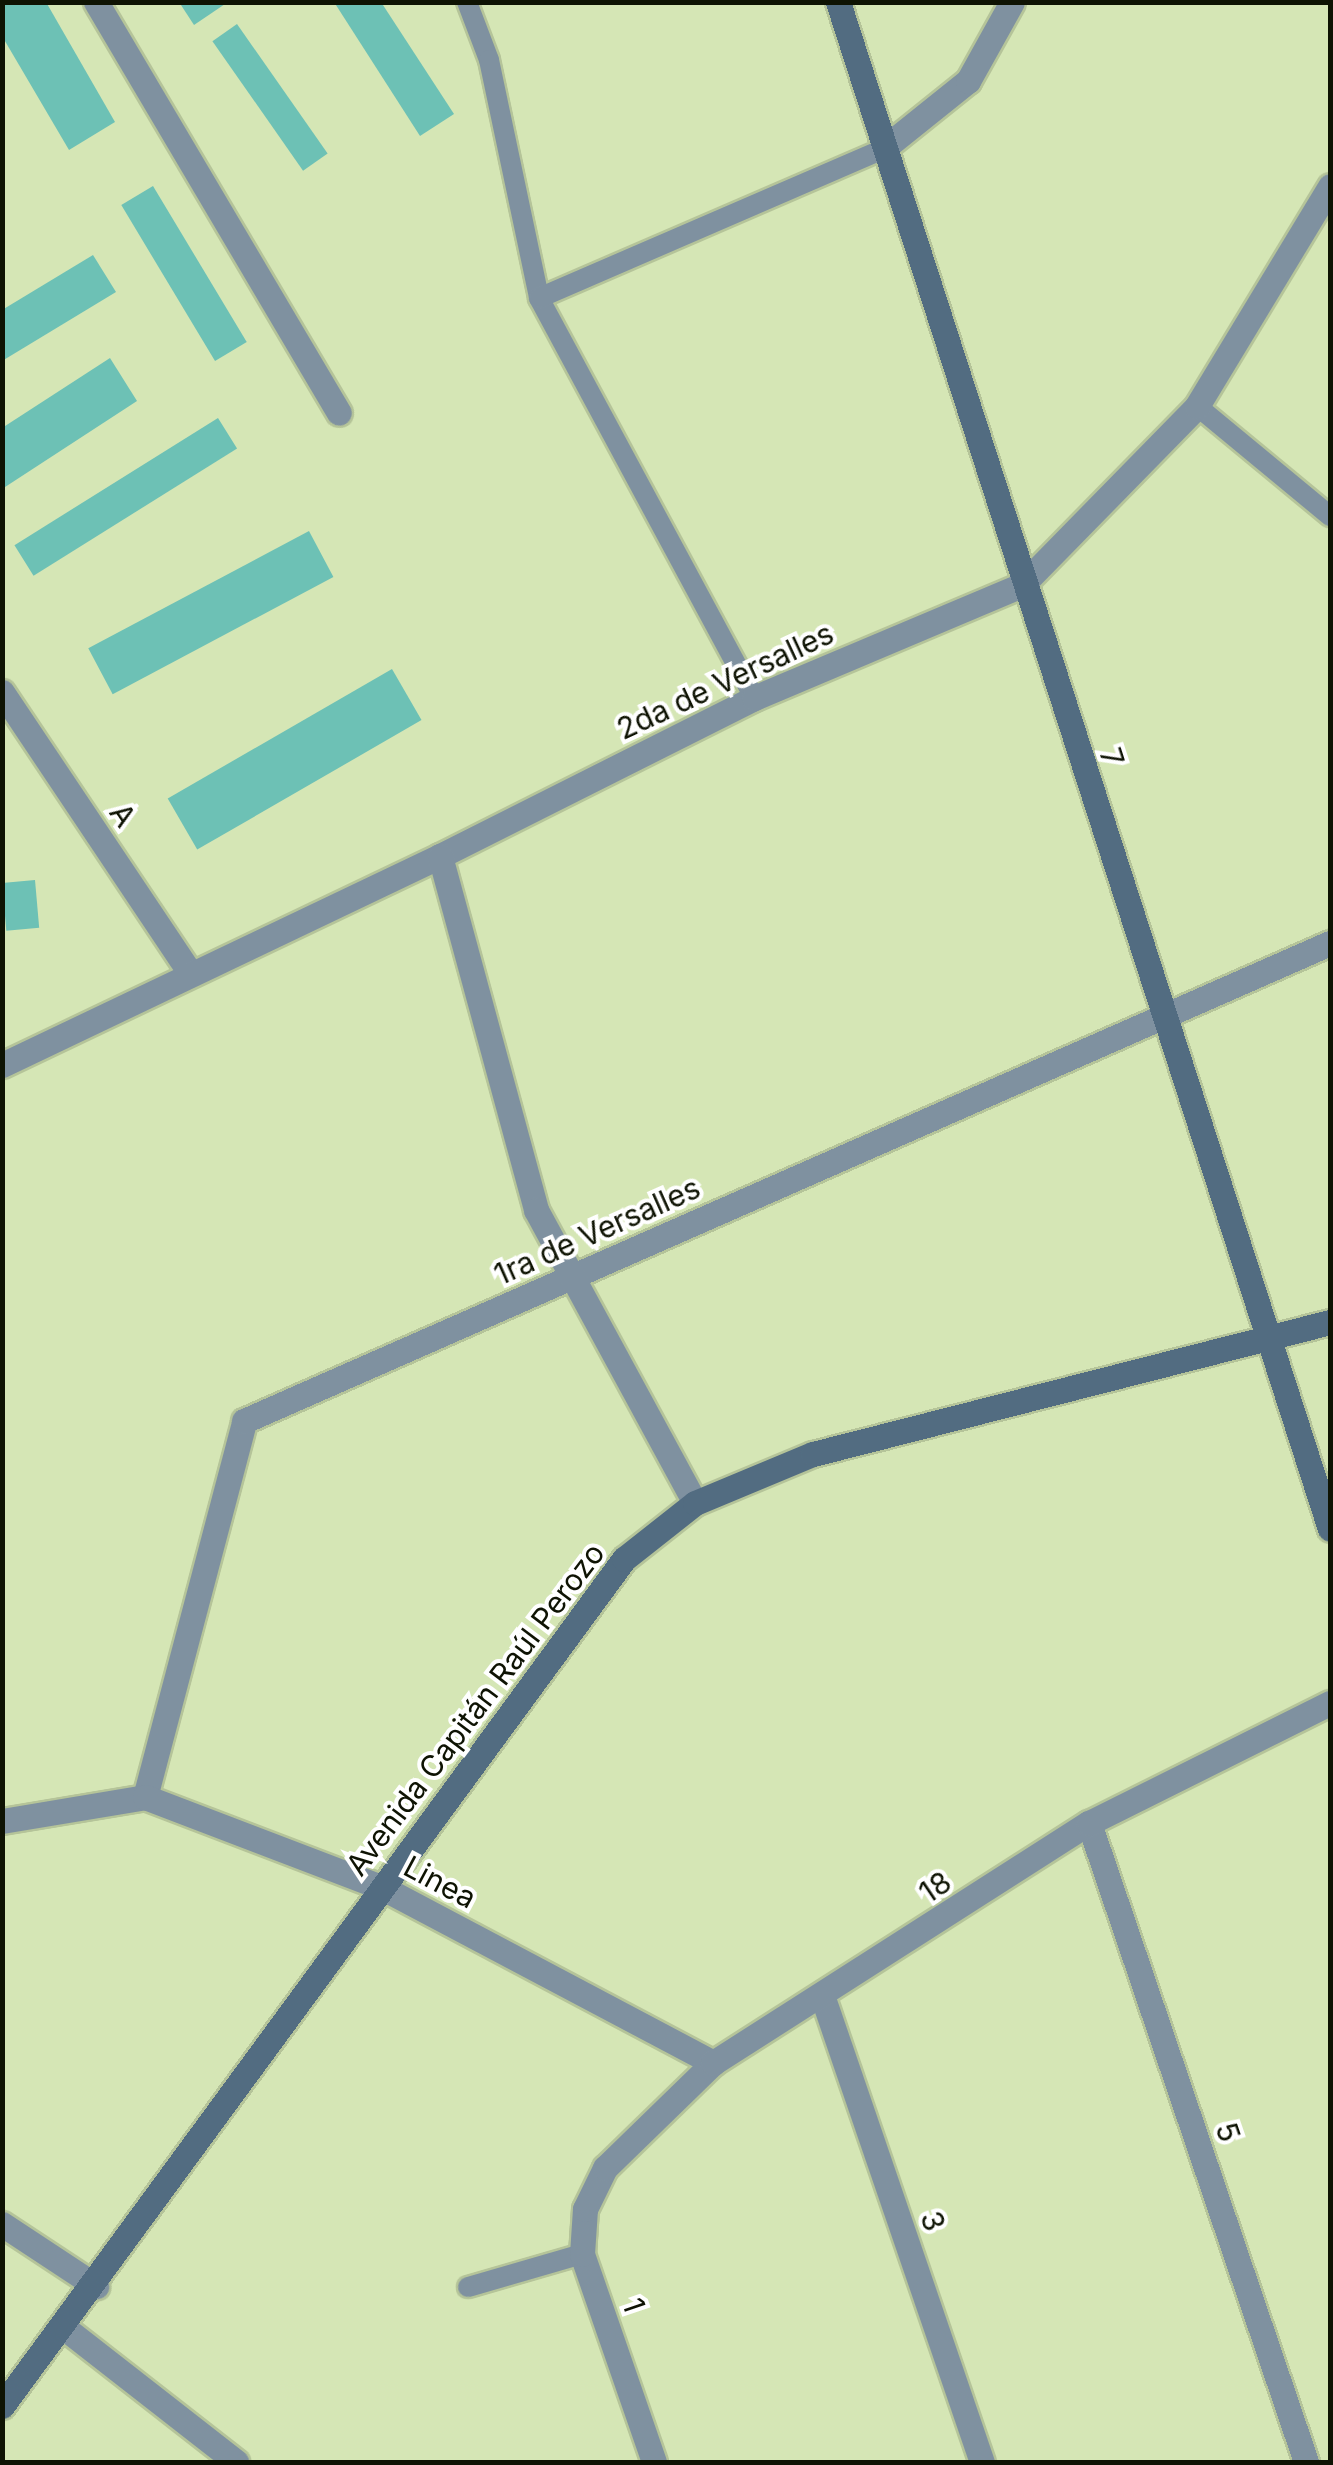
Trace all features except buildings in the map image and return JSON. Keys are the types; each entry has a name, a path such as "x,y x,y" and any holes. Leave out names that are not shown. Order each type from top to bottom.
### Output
{"main road":[{"name":"7","path":"838,2 1022,584 1330,1530"},
{"name":"Avenida Capitán Raúl Perozo","path":"2,2406 66,2329 382,1887 624,1559 695,1503 813,1454 1330,1322"}],"street":[{"path":"96,2 339,413"},
{"path":"883,150 968,81 1012,2"},
{"name":"2da de Versalles","path":"2,1065 440,856 754,698 1022,584 1197,406 1330,186"},
{"name":"A","path":"2,692 190,974"},
{"path":"440,856 536,1210 695,1503"},
{"name":"1ra de Versalles","path":"145,1797 244,1421 1164,1020 1330,943"},
{"name":"18","path":"605,2168 714,2063 824,2001 1089,1823 1330,1703"},
{"path":"2,1821 145,1797"},
{"name":"Linea","path":"145,1797 382,1887 714,2063"},
{"name":"5","path":"1089,1823 1306,2462"},
{"name":"3","path":"824,2001 982,2462"},
{"name":"1","path":"605,2168 585,2209 582,2254 654,2462"},
{"path":"2,2224 96,2286"},
{"path":"66,2329 236,2462"}],"lane":[{"path":"467,2 489,60 539,298 754,698"},
{"path":"539,298 883,150"},
{"path":"1197,406 1330,516"},
{"path":"468,2287 582,2254"}]}
